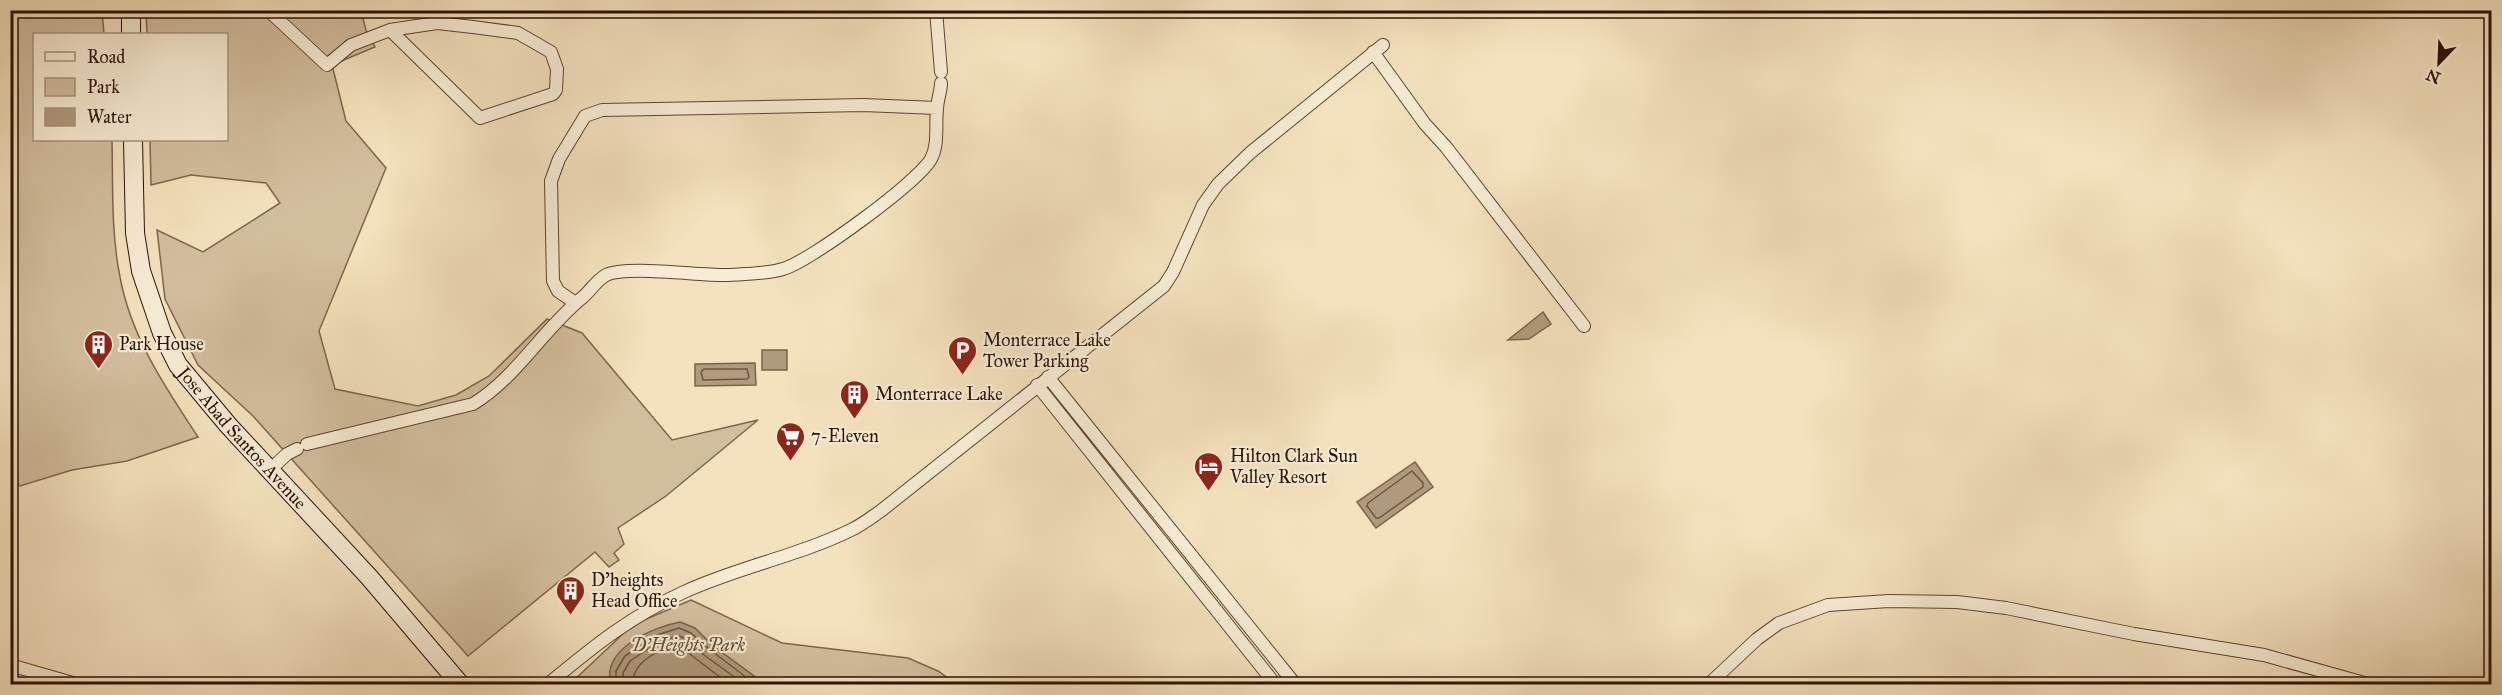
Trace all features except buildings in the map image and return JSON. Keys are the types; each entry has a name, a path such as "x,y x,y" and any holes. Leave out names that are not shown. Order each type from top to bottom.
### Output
{"main road":[{"path":"131,10 131,33"},
{"name":"Jose Abad Santos Avenue","path":"133,141 135,233 141,271 162,333 178,365 228,425 369,577 452,682"}],"street":[{"path":"268,10 327,65 351,45 390,30 437,23 518,33 551,52 557,69 556,90 553,94 480,118 390,30"},
{"path":"271,469 287,454 302,446 472,404 493,390 574,302 606,275 625,272 729,275 782,269 809,258 918,175 930,161 935,151 941,77 936,10"},
{"path":"548,684 613,631 642,613 685,591 827,541 854,529 882,510 1164,286 1173,273 1203,205 1218,184 1250,153 1378,48 1425,124 1446,147 1584,326"},
{"path":"574,302 558,291 553,281 551,181 559,159 585,116 602,110 626,109 862,105 937,108"},
{"path":"1048,377 1295,684"},
{"path":"1037,385 1275,684"},
{"path":"1709,684 1756,639 1779,622 1828,605 1889,601 1957,602 2006,608 2134,634 2264,655 2368,684"},
{"path":"10,665 31,673 76,684"}],"green space":[{"path":"11,11 102,11 104,33 33,33 33,141 112,141 115,243 125,299 151,361 198,437 127,461 72,470 20,486 10,477"},
{"path":"146,11 361,11 366,30 375,47 332,65 346,121 386,168 319,331 335,389 418,406 456,395 489,376 547,319 582,333 672,440 758,420 666,496 618,528 624,544 614,553 619,560 609,567 595,552 468,656 253,416 198,365 165,299 157,230 203,252 280,203 266,183 191,175 151,185 150,141 228,141 228,33 147,33"},
{"name":"D'Heights Park","path":"691,600 782,643 908,658 938,671 956,684 570,684 625,632 644,620"}],"water":[{"path":"1543,312 1551,324 1529,339 1508,340"},
{"path":"762,350 787,350 787,370 762,370"},
{"path":"755,363 756,385 695,386 695,364"},
{"path":"1415,462 1433,487 1376,528 1357,502"},
{"path":"680,622 695,628 712,645 765,684 611,684 610,671 621,650 656,629"}],"place":[{"name":"Park House","path":"98,370"},
{"name":"Monterrace Lake Tower Parking","path":"962,376"},
{"name":"Monterrace Lake","path":"854,420"},
{"name":"7-Eleven","path":"790,462"},
{"name":"Hilton Clark Sun Valley Resort","path":"1209,492"},
{"name":"D'heights Head Office","path":"570,616"}]}
